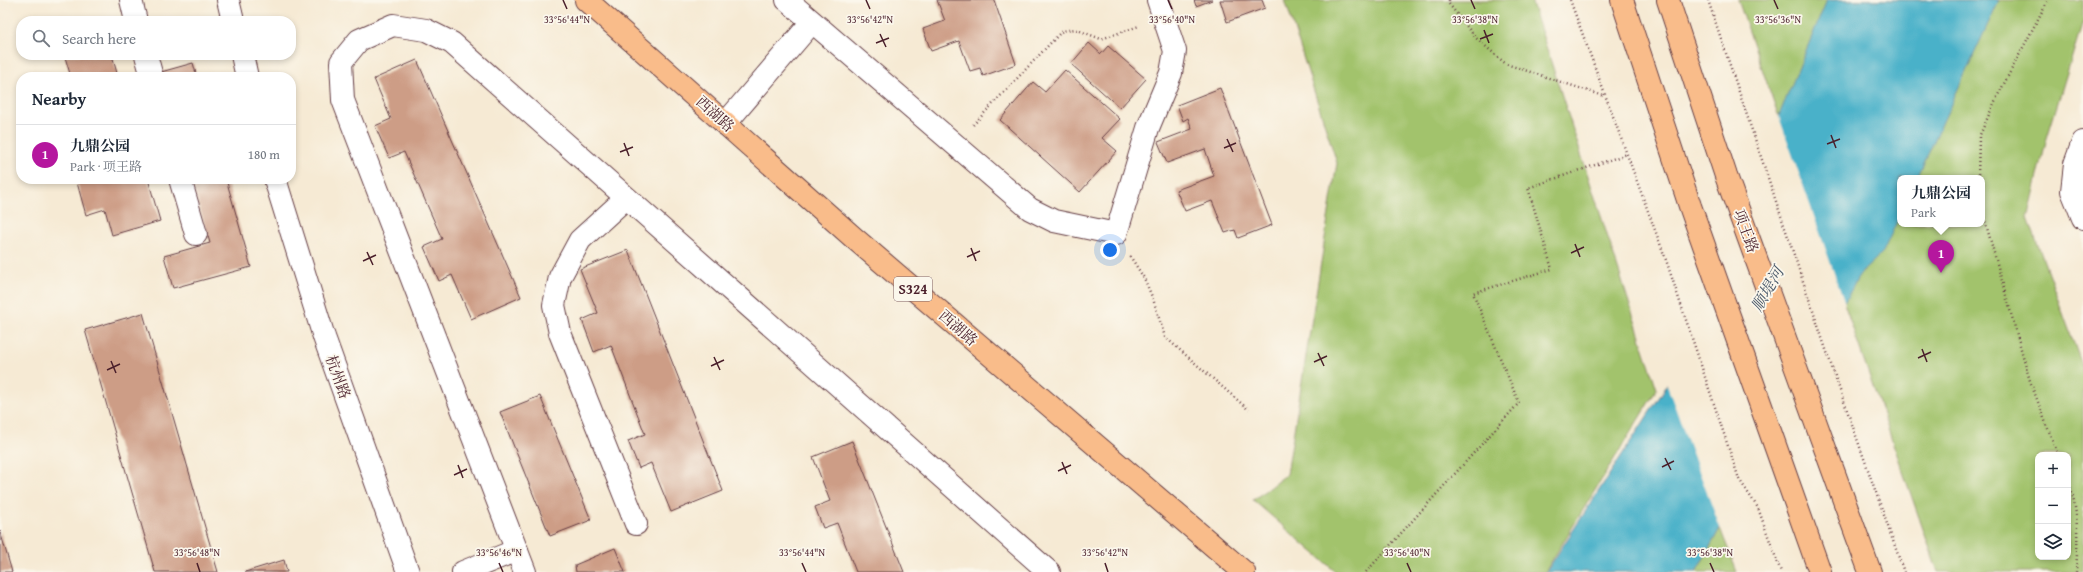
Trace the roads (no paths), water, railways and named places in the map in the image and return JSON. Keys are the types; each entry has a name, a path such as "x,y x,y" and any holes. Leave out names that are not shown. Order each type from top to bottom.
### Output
{"main road":[{"name":"西湖路","path":"586,0 860,243 1244,572"},
{"path":"1622,0 1690,206 1820,572"},
{"name":"项王路","path":"1668,0 1726,176 1870,572"}],"street":[{"path":"130,0 135,16"},
{"path":"228,0 232,16"},
{"path":"787,0 1030,209 1054,221 1116,234 1148,128 1171,73 1175,51 1160,8"},
{"path":"725,124 812,22"},
{"path":"525,572 343,100 341,62 359,40 393,25 426,30 452,43 1049,572"},
{"path":"147,60 151,72"},
{"path":"243,60 246,72"},
{"path":"2083,142 2075,164 2072,191 2083,218"},
{"path":"181,184 196,234"},
{"name":"杭州路","path":"278,184 324,337 408,572"},
{"path":"626,198 580,240 560,277 554,305 560,333 636,524"},
{"path":"463,572 517,550"}],"water":[{"name":"顺堤河","path":"1827,0 1999,0 1918,175 1897,175 1897,222 1883,252 1860,274 1696,572 1546,572 1666,387"}],"place":[{"name":"九鼎公园","path":"1941,273"}]}
